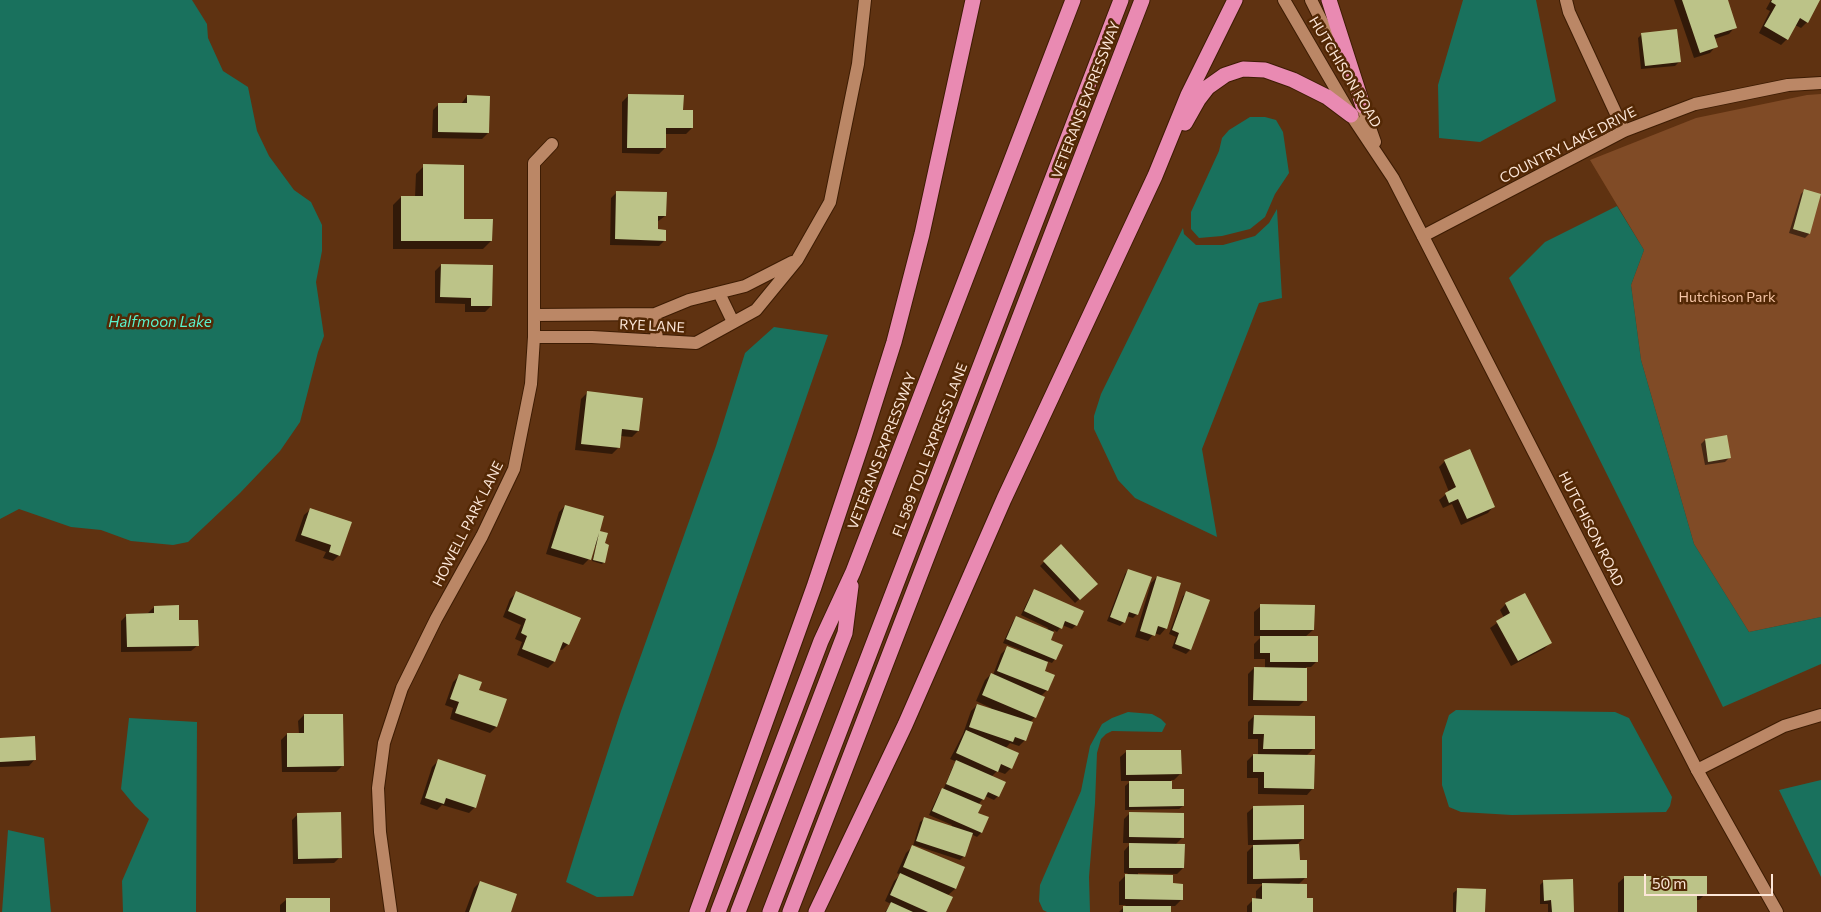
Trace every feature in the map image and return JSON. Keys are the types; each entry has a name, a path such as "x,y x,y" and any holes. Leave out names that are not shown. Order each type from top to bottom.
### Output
{"highway":[{"path":"697,912 817,578 891,351 924,225 973,0"},
{"name":"VETERANS EXPRESSWAY","path":"718,912 821,641 853,572 1073,0"},
{"name":"FL 589 TOLL EXPRESS LANE","path":"770,912 1121,0"},
{"name":"VETERANS EXPRESSWAY","path":"790,912 1142,0"},
{"path":"816,912 905,725 1004,499 1155,176 1188,95 1235,0"},
{"path":"1329,0 1357,111"},
{"path":"1155,176 1198,100 1208,87 1226,75 1243,69 1265,70 1293,80 1357,111"},
{"path":"738,912 845,633 853,572"}],"street":[{"name":"RYE LANE","path":"534,337 592,337 696,343 756,310 797,260 830,202 858,64 865,0"},
{"name":"HUTCHISON ROAD","path":"1284,0 1357,111"},
{"name":"HUTCHISON ROAD","path":"1311,0 1357,111 1381,158 1423,236 1697,770 1777,912"},
{"path":"1566,0 1568,12 1624,131"},
{"name":"COUNTRY LAKE DRIVE","path":"1423,236 1624,131 1695,104 1788,85 1821,83"},
{"name":"HOWELL PARK LANE","path":"391,912 380,832 378,788 384,744 402,688 436,619 482,536 514,469 530,384 534,337 534,163 552,144"},
{"name":"RYE LANE","path":"535,315 655,314 689,300 745,286 797,260"},
{"path":"719,293 733,322"},
{"path":"655,314 657,341"},
{"path":"1697,770 1784,726 1821,715"}],"green space":[{"name":"Hutchison Park","path":"1821,94 1821,617 1749,632 1694,544 1641,360 1631,285 1644,250 1590,160 1696,118 1807,95"}],"water":[{"name":"Halfmoon Lake","path":"0,0 192,0 207,24 208,38 223,71 248,87 257,131 269,156 294,190 311,202 322,225 322,251 316,282 324,336 300,422 280,451 240,493 188,542 173,545 131,541 101,530 71,527 19,509 0,519"},
{"path":"1463,0 1536,0 1556,101 1480,142 1439,138 1438,85"},
{"path":"1250,117 1265,117 1276,120 1283,132 1289,173 1275,194 1265,217 1250,229 1222,236 1199,238 1191,229 1191,212 1219,151 1222,138 1229,130"},
{"path":"1617,206 1644,250 1631,285 1641,360 1694,544 1749,632 1821,617 1821,664 1723,707 1509,278 1545,242"},
{"path":"1277,209 1282,298 1259,303 1202,449 1217,537 1135,498 1118,480 1094,429 1094,416 1101,394 1183,228 1184,234 1196,245 1223,245 1255,236 1269,223"},
{"path":"774,327 828,335 633,896 597,897 566,882 621,711 716,446 745,353"},
{"path":"1456,710 1615,712 1629,718 1672,797 1670,806 1666,812 1512,815 1461,812 1449,807 1442,785 1442,737 1449,715"},
{"path":"1128,712 1152,714 1166,724 1162,732 1112,731 1101,739 1097,753 1089,877 1090,912 1047,912 1043,910 1039,901 1040,885 1081,791 1090,746 1102,724"},
{"path":"129,718 197,722 196,912 123,912 122,881 149,819 121,789"},
{"path":"1821,780 1821,877 1779,790"},
{"path":"8,830 44,838 51,912 2,912"}],"building":[{"path":"1682,0 1728,0 1737,28 1714,35 1718,47 1700,53"},
{"path":"1772,0 1820,0 1808,23 1800,18 1788,40 1764,26 1776,5 1771,2"},
{"path":"1677,29 1681,62 1645,66 1641,33"},
{"path":"628,94 684,95 683,110 693,110 693,128 666,128 666,148 627,148"},
{"path":"467,95 490,96 489,133 438,132 438,103 467,103"},
{"path":"423,164 464,165 464,219 493,219 492,241 401,241 401,196 423,196"},
{"path":"1804,189 1821,194 1810,234 1793,229"},
{"path":"616,191 667,192 666,216 658,216 658,229 666,230 666,241 615,239"},
{"path":"441,264 493,265 492,306 471,306 471,298 440,297"},
{"path":"587,391 643,398 639,431 622,429 620,448 581,444"},
{"path":"1727,435 1731,458 1708,462 1705,439"},
{"path":"1470,449 1495,507 1467,519 1458,499 1449,503 1445,493 1456,487 1444,460"},
{"path":"565,505 604,516 600,531 608,533 605,543 609,545 605,563 593,560 599,533 591,560 551,548"},
{"path":"310,508 352,522 340,556 329,552 331,545 301,535"},
{"path":"1061,544 1098,584 1080,600 1043,561"},
{"path":"1128,569 1152,577 1138,615 1129,612 1125,623 1110,617"},
{"path":"1157,576 1181,583 1167,629 1158,626 1155,636 1140,631"},
{"path":"1034,589 1084,611 1077,626 1065,621 1062,629 1024,611"},
{"path":"516,591 581,618 569,645 563,642 555,662 522,649 527,636 521,633 526,619 508,611"},
{"path":"1186,591 1210,600 1191,650 1175,644 1179,633 1172,630"},
{"path":"1525,593 1552,643 1518,661 1496,621 1510,613 1505,603"},
{"path":"1260,604 1315,605 1314,630 1260,630"},
{"path":"179,605 179,620 198,620 199,646 127,647 126,614 154,613 154,606"},
{"path":"1016,616 1054,632 1051,640 1063,645 1056,660 1006,639"},
{"path":"1260,636 1318,636 1318,662 1270,662 1270,653 1260,653"},
{"path":"1007,646 1048,662 1045,671 1055,675 1048,691 997,671"},
{"path":"1254,667 1307,668 1307,701 1253,700"},
{"path":"991,673 1045,697 1036,718 982,695"},
{"path":"459,674 482,682 479,690 507,699 497,727 455,713 459,702 450,699"},
{"path":"977,704 1033,722 1026,741 1015,737 1013,742 969,727"},
{"path":"304,714 343,714 344,766 287,767 287,733 304,733"},
{"path":"1254,715 1315,716 1315,749 1263,749 1264,734 1253,734"},
{"path":"966,730 1019,753 1012,769 1001,764 998,772 956,753"},
{"path":"35,736 36,760 0,762 0,738"},
{"path":"1126,750 1181,750 1182,774 1126,775"},
{"path":"1253,754 1315,755 1314,789 1264,788 1264,772 1253,772"},
{"path":"438,759 486,775 476,808 446,798 444,804 425,798"},
{"path":"956,760 1006,782 999,797 988,792 984,800 946,784"},
{"path":"1129,781 1172,781 1172,789 1184,789 1184,806 1129,807"},
{"path":"942,788 982,805 978,813 989,817 982,833 932,811"},
{"path":"1304,805 1304,839 1253,840 1253,806"},
{"path":"341,812 342,858 298,859 297,813"},
{"path":"1129,812 1184,813 1184,838 1129,837"},
{"path":"924,817 973,833 965,857 916,841"},
{"path":"1129,843 1185,844 1184,868 1129,868"},
{"path":"1299,844 1300,860 1307,860 1307,878 1253,879 1253,845"},
{"path":"912,845 965,867 956,889 903,867"},
{"path":"900,873 953,897 946,912 928,912 890,895"},
{"path":"1125,874 1173,875 1173,883 1183,884 1183,900 1125,899"},
{"path":"1624,876 1707,876 1707,895 1697,895 1697,912 1624,912"},
{"path":"1573,879 1574,912 1552,912 1551,900 1544,901 1543,880"},
{"path":"480,881 517,894 511,912 469,912"},
{"path":"1262,883 1307,884 1307,898 1313,898 1313,912 1252,912 1252,898 1262,899"},
{"path":"1457,888 1486,889 1485,912 1456,912"},
{"path":"286,898 330,898 330,912 286,912"},
{"path":"891,902 913,912 886,912"},
{"path":"1123,906 1171,906 1171,912 1123,912"}]}
